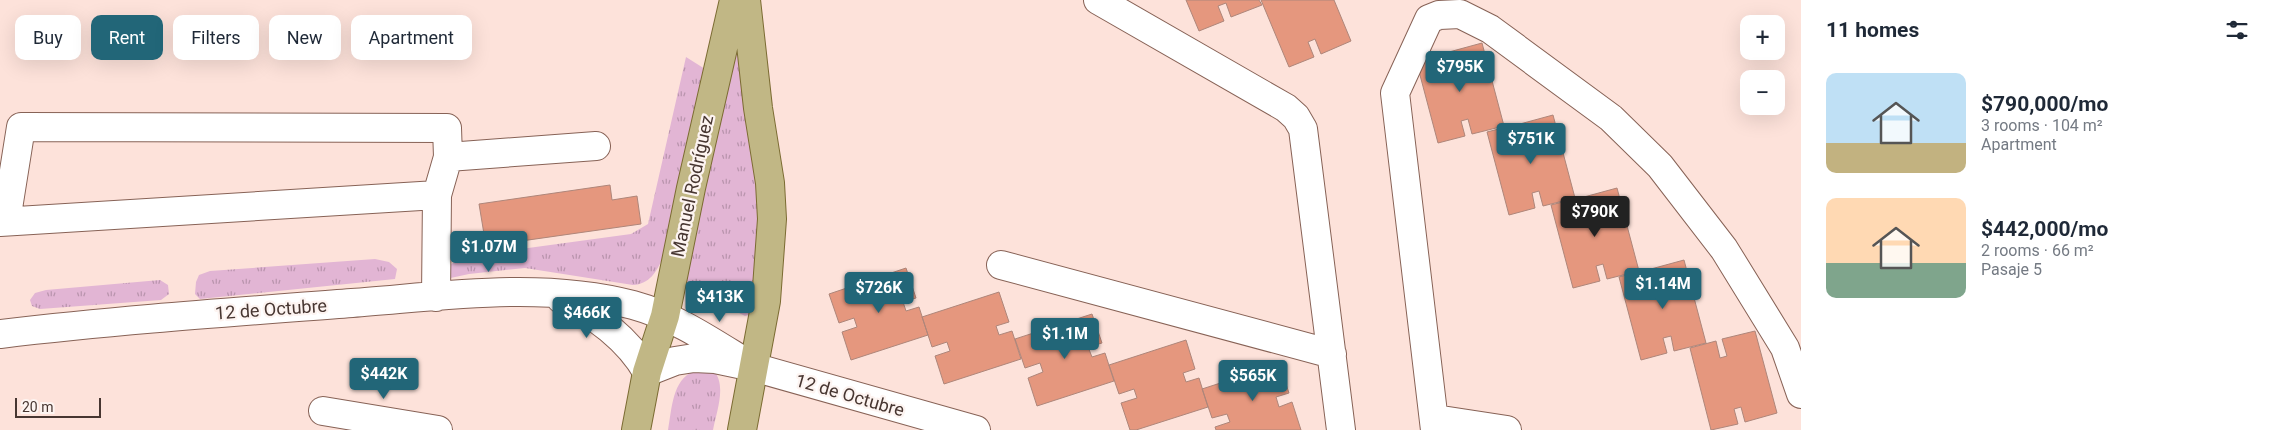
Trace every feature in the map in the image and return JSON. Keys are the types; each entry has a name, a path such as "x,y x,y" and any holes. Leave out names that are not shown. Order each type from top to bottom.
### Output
{"main road":[{"name":"Manuel Rodríguez","path":"636,430 647,372 665,316 691,188 734,0"},
{"path":"742,430 769,276 772,219 770,183 758,108 746,0"}],"street":[{"path":"1098,0 1286,108 1296,117 1303,129 1341,430"},
{"path":"1507,430 1435,425 1395,93 1429,19 1439,14 1460,14 1490,29 1611,118 1660,166 1724,249 1780,340 1792,366 1801,394"},
{"path":"436,297 437,194 448,157 448,128 21,127 3,222 437,194"},
{"path":"448,157 596,146"},
{"path":"1001,265 1332,354"},
{"name":"12 de Octubre","path":"543,292 567,302 610,330 631,350 647,372 675,361 694,358 715,359 754,367 976,430"},
{"name":"12 de Octubre","path":"0,334 106,321 436,297 543,292 602,298 665,316 754,367"},
{"path":"323,411 438,430"}],"green space":[{"path":"735,46 753,124 760,207 752,311 749,315 745,316 678,282"},
{"path":"686,57 705,69 663,258 658,268 648,280 633,285 525,268 469,274 446,279 448,266 463,257 631,234 648,224"},
{"path":"375,259 389,262 397,269 395,279 200,299 195,294 199,275 210,271"},
{"path":"160,280 168,285 169,294 161,300 40,309 32,306 30,300 35,293 46,290"},
{"path":"694,371 714,371 718,377 720,392 713,430 668,430 672,404 677,388 687,375"}],"building":[{"path":"1186,0 1259,0 1262,5 1231,17 1226,3 1218,6 1224,21 1199,31"},
{"path":"1261,0 1334,0 1351,41 1321,54 1315,39 1308,42 1314,57 1289,67"},
{"path":"1482,43 1504,126 1472,134 1468,119 1461,121 1465,136 1438,143 1416,60 1443,53 1447,70 1453,69 1449,52"},
{"path":"1553,115 1575,198 1543,206 1539,191 1532,193 1535,208 1509,215 1487,132 1514,125 1518,142 1524,141 1520,124"},
{"path":"610,185 612,200 637,196 641,224 486,246 479,204"},
{"path":"1617,188 1639,271 1607,279 1603,264 1596,266 1600,281 1573,288 1551,205 1578,198 1582,215 1588,213 1584,197"},
{"path":"1684,260 1706,343 1674,351 1671,336 1663,338 1667,353 1641,360 1619,277 1645,270 1650,287 1656,285 1651,269"},
{"path":"906,268 916,298 903,302 906,311 919,307 928,335 851,360 842,332 857,327 854,318 839,323 829,294"},
{"path":"999,292 1009,322 996,326 999,335 1012,331 1021,359 944,384 935,356 950,351 947,342 932,347 922,317"},
{"path":"1092,314 1102,343 1088,347 1092,357 1105,353 1114,381 1037,406 1028,378 1043,372 1040,363 1025,368 1015,339"},
{"path":"1755,331 1777,413 1745,422 1741,407 1734,409 1738,424 1711,430 1690,348 1716,341 1720,358 1727,356 1722,339"},
{"path":"1186,340 1195,369 1183,373 1186,382 1199,378 1208,407 1136,430 1130,430 1121,403 1137,398 1134,389 1119,394 1109,365"},
{"path":"1279,364 1289,393 1276,397 1279,407 1292,402 1301,430 1216,430 1215,427 1230,422 1227,414 1212,418 1202,389"}]}
